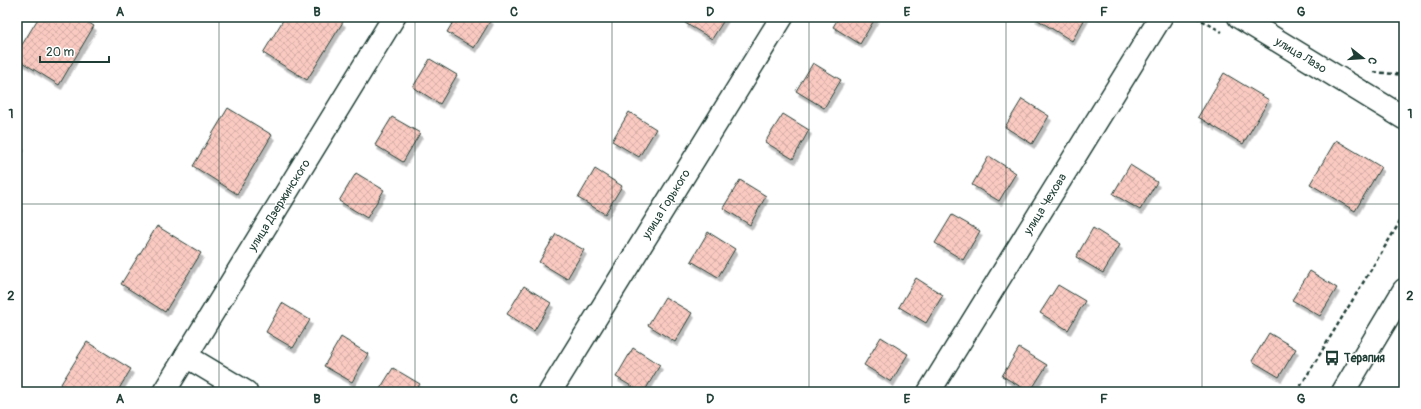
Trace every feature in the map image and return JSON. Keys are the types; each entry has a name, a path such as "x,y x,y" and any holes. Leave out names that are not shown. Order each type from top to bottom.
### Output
{"street":[{"name":"улица Дзержинского","path":"164,392 394,17"},
{"name":"улица Горького","path":"550,392 782,17"},
{"name":"улица Чехова","path":"929,392 1160,17"},
{"name":"улица Лазо","path":"1239,17 1404,118"},
{"path":"1343,392 1404,290"},
{"path":"186,356 246,392"}],"path":[{"path":"1369,69 1376,73 1404,75"},
{"path":"1297,392 1404,215"}],"building":[{"path":"39,17 79,17 94,26 59,85 17,59 17,53"},
{"path":"285,17 335,17 343,22 307,80 263,53"},
{"path":"456,17 486,17 491,20 474,48 447,32"},
{"path":"688,17 726,17 712,39 685,23"},
{"path":"839,17 876,17 860,44 833,27"},
{"path":"1033,17 1086,17 1072,41"},
{"path":"430,59 457,75 440,104 413,87"},
{"path":"813,63 841,80 824,108 796,91"},
{"path":"1224,73 1269,100 1243,144 1198,117"},
{"path":"1022,99 1049,116 1032,144 1005,127"},
{"path":"228,108 272,135 237,194 193,166"},
{"path":"629,112 656,129 639,157 612,141"},
{"path":"783,114 809,130 793,159 765,142"},
{"path":"392,117 420,133 403,162 375,145"},
{"path":"1336,140 1381,167 1355,211 1310,184"},
{"path":"17,143 22,146 17,154"},
{"path":"989,156 1016,173 999,201 972,185"},
{"path":"1130,165 1157,182 1140,210 1113,194"},
{"path":"595,169 622,186 605,214 578,198"},
{"path":"356,173 384,190 367,218 339,201"},
{"path":"740,180 766,196 750,225 723,208"},
{"path":"952,215 980,231 963,260 935,243"},
{"path":"157,226 201,253 165,312 121,284"},
{"path":"1093,228 1120,245 1103,273 1076,257"},
{"path":"708,232 735,249 718,277 691,261"},
{"path":"556,234 584,250 567,279 539,262"},
{"path":"1310,271 1337,288 1320,316 1292,300"},
{"path":"916,278 943,295 926,323 899,307"},
{"path":"1058,285 1085,301 1068,330 1040,313"},
{"path":"524,286 551,303 534,331 507,314"},
{"path":"665,297 692,313 675,342 648,325"},
{"path":"282,303 310,320 293,348 266,332"},
{"path":"1269,333 1296,349 1279,377 1252,361"},
{"path":"341,337 368,354 352,382 324,366"},
{"path":"881,337 908,354 891,382 864,365"},
{"path":"87,342 131,369 117,392 56,392"},
{"path":"633,348 660,365 644,392 641,392 616,377"},
{"path":"1019,348 1047,365 1030,392 1002,376"},
{"path":"393,368 420,384 415,392 378,392"}],"place":[{"name":"Терапия","path":"1332,358"}]}
